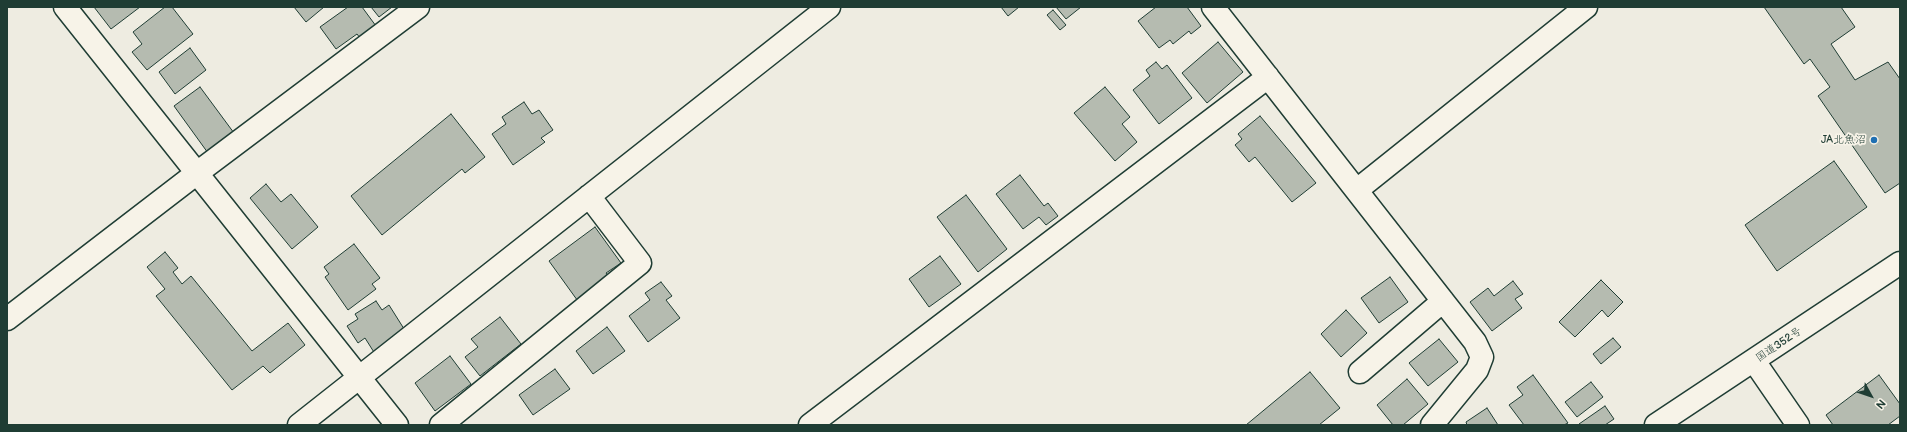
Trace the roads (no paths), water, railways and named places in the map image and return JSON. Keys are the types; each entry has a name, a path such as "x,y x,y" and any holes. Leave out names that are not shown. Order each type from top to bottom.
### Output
{"main road":[{"path":"65,7 397,425"},
{"path":"7,319 197,173 418,7"},
{"path":"299,425 829,7"},
{"path":"1213,7 1475,342 1482,357 1477,370 1432,425"},
{"path":"1357,190 1586,7"},
{"path":"810,425 1268,77"},
{"path":"441,425 640,263 589,196"},
{"name":"国道352号","path":"1656,425 1900,263"},
{"path":"1360,372 1443,301"},
{"path":"1754,361 1798,425"}],"place":[{"name":"JA北魚沼","path":"1874,140"}]}
